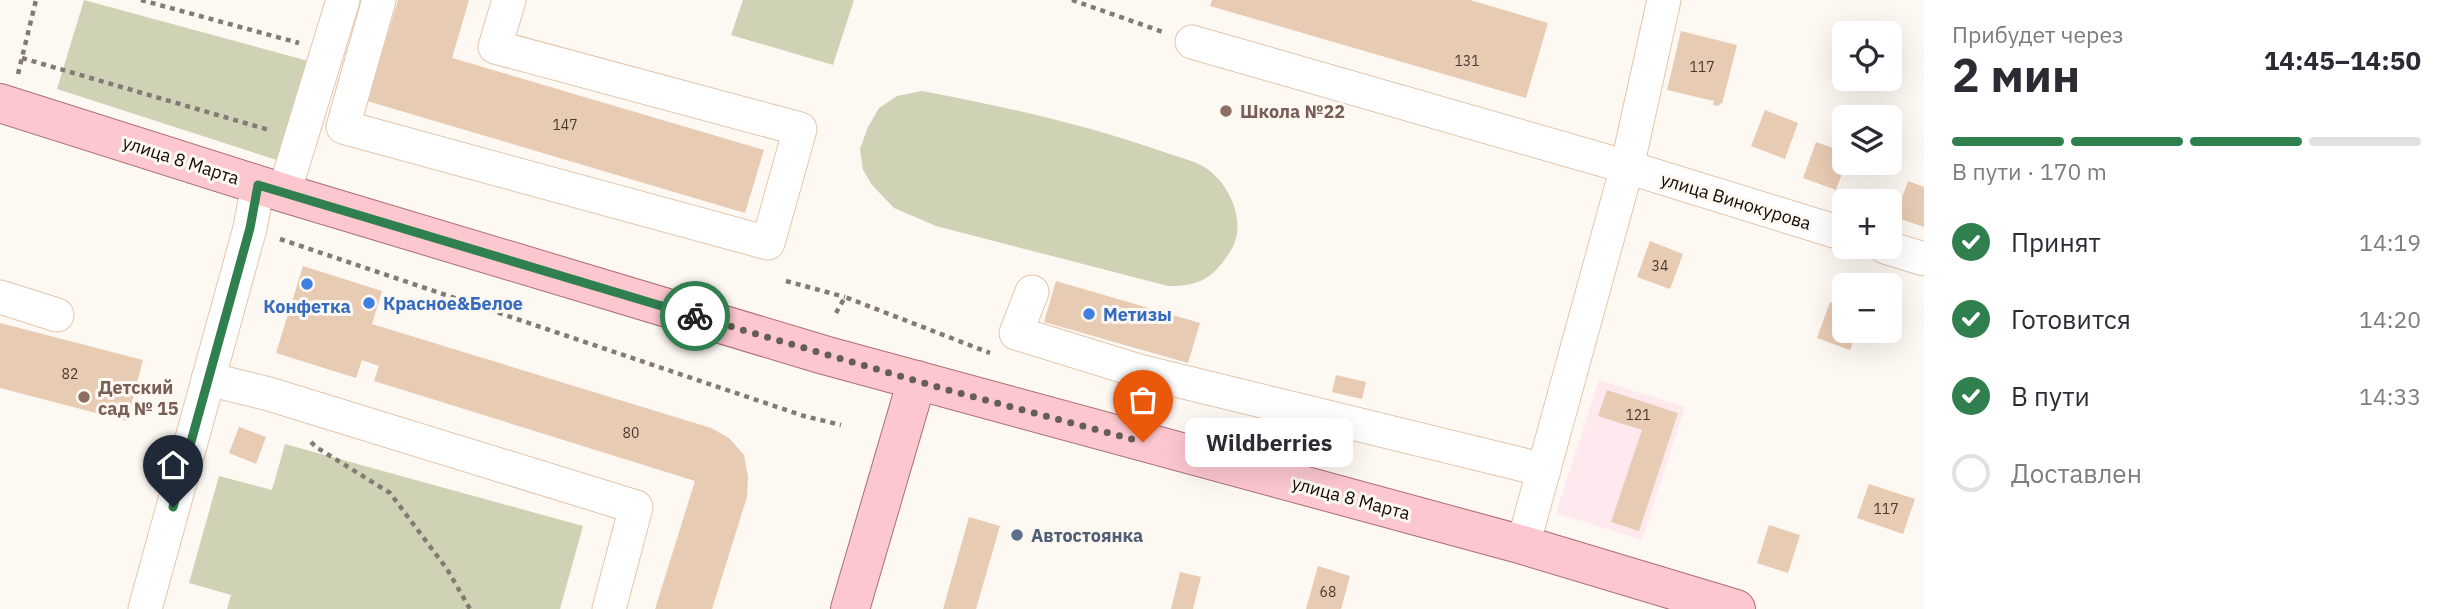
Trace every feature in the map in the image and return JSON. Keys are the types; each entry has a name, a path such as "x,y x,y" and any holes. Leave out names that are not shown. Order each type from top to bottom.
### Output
{"main road":[{"name":"улица 8 Марта","path":"0,103 271,189 784,343 1523,545 1736,609"},
{"path":"850,609 917,380"}],"street":[{"path":"145,609 250,228 300,139 343,0"},
{"path":"379,0 343,127 768,243 800,129 495,47 509,0"},
{"path":"1523,545 1627,167 1664,0"},
{"name":"улица Винокурова","path":"1192,42 1627,167 1832,230"},
{"path":"1902,252 1924,259"},
{"path":"1032,292 1016,333 1139,371 1544,470"},
{"path":"0,297 57,315"},
{"path":"208,379 269,394 636,506 609,609"}],"path":[{"path":"141,0 326,51"},
{"path":"1072,0 1192,42"},
{"path":"22,58 300,139"},
{"path":"250,228 804,416 841,425"},
{"path":"786,281 845,297"},
{"path":"308,438 316,447 390,494 447,569 470,609"}],"shaded area":[{"path":"1599,380 1685,407 1642,540 1556,513"}],"green space":[{"path":"84,0 316,63 283,162 57,89"},
{"path":"743,0 854,0 833,65 731,35"},
{"path":"922,91 1072,124 1201,165 1223,184 1234,206 1237,230 1230,252 1217,269 1204,279 1168,286 936,226 894,208 872,185 863,170 860,149 879,108 897,96"},
{"path":"285,444 583,526 560,609 227,609 231,595 189,583 219,476 272,490"}],"building":[{"path":"398,0 469,0 452,58 764,150 745,213 367,101"},
{"path":"1212,0 1470,0 1548,23 1526,98 1210,6"},
{"path":"1681,31 1737,45 1722,104 1719,106 1713,105 1714,101 1667,90"},
{"path":"1765,110 1798,123 1785,159 1751,146"},
{"path":"1816,142 1832,148 1832,175 1842,175 1836,189 1803,178"},
{"path":"1908,181 1924,187 1924,227 1902,219 1902,198"},
{"path":"1650,241 1683,254 1670,289 1637,277"},
{"path":"303,266 382,291 372,324 711,428 729,438 744,455 748,477 747,497 712,609 655,609 695,481 374,381 379,366 362,360 356,378 276,353"},
{"path":"1056,281 1200,323 1188,363 1044,322"},
{"path":"1830,302 1832,303 1832,343 1853,343 1850,350 1817,338"},
{"path":"0,323 143,360 127,421 0,388"},
{"path":"1336,375 1366,382 1362,399 1332,392"},
{"path":"1607,390 1678,413 1639,531 1611,522 1642,430 1598,416"},
{"path":"239,427 266,437 256,464 229,453"},
{"path":"1869,484 1915,499 1903,534 1857,518"},
{"path":"969,517 1000,526 976,609 943,609"},
{"path":"1769,525 1800,535 1788,573 1757,563"},
{"path":"1318,566 1350,576 1341,609 1306,609"},
{"path":"1180,572 1201,577 1193,609 1171,609"}],"way so far":[{"path":"695,316 941,388 1143,442"}],"place":[{"name":"Школа №22","path":"1226,111"},
{"name":"Конфетка","path":"307,284"},
{"name":"Красное&Белое","path":"369,303"},
{"name":"Метизы","path":"1089,314"},
{"name":"Детский сад № 15","path":"84,397"},
{"name":"Wildberries","path":"1143,442"},
{"name":"Автостоянка","path":"1017,535"}],"route":[{"path":"173,507 250,228 258,185 695,316"}]}
